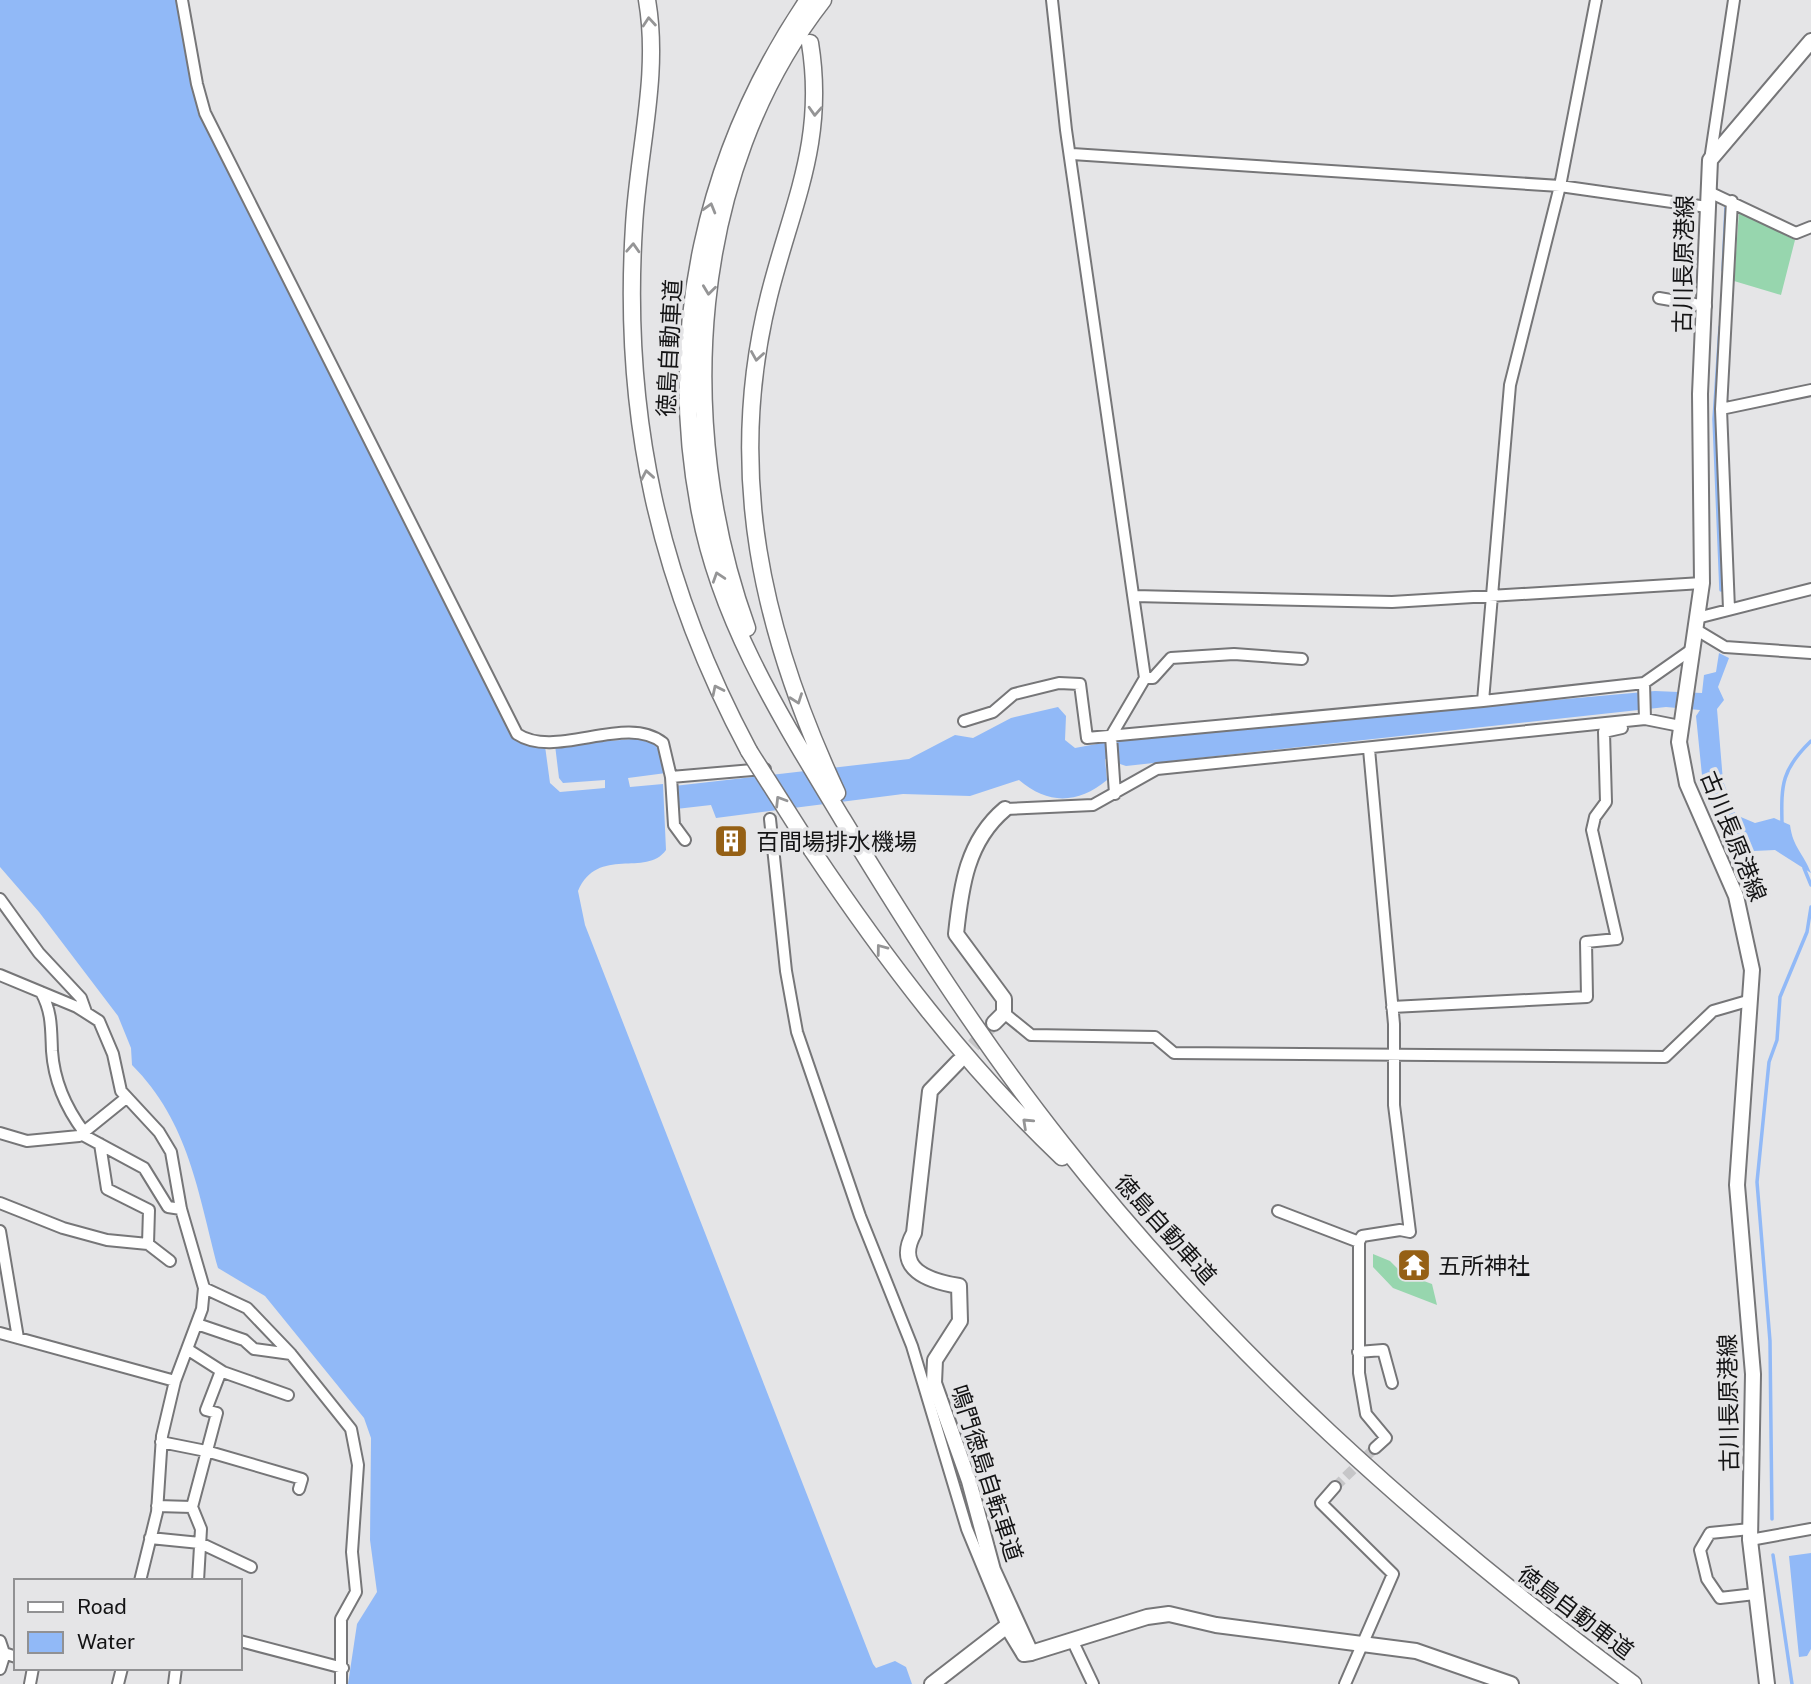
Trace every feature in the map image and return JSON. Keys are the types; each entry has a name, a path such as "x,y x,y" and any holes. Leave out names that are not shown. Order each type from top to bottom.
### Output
{"highway":[{"path":"647,0 651,72 634,223 630,293 633,379 654,511 681,602 708,671 748,751 811,850 900,974 1008,1106 1112,1204"},
{"name":"徳島自動車道","path":"818,1 763,71 720,174 699,247 687,352 689,441 706,539 728,606 775,706 953,994 1023,1092 1112,1204 1238,1342 1381,1482 1463,1553 1633,1684"},
{"path":"810,43 816,100 813,140 761,331 753,390 749,454 754,531 760,572 783,661 811,736 858,844"}],"main road":[{"path":"1710,160 1811,41"},
{"name":"古川長原港線","path":"1710,160 1707,191 1706,306 1700,394 1702,583 1679,742 1687,784 1743,920 1752,970 1737,1185 1753,1374 1750,1534 1767,1684"},
{"path":"999,1018 1004,999 956,934 974,844 986,825 1005,809"},
{"name":"鳴門徳島自転車道","path":"958,1062 930,1091 914,1233 906,1248 906,1255 911,1266 932,1279 959,1286 960,1321 935,1360 934,1383 969,1481 993,1570 1031,1653"},
{"path":"932,1684 1007,1626 1024,1654 1073,1642 1147,1617 1169,1614 1216,1625 1416,1651 1511,1684"}],"street":[{"path":"182,0 205,113 509,722 517,734 535,741 634,733 654,736 666,750 674,825 685,840"},
{"path":"1052,0 1066,130 1072,154 1145,678 1111,739 1114,791"},
{"path":"1483,701 1510,385 1560,186 1596,0"},
{"path":"1710,160 1734,0"},
{"path":"1072,154 1560,186 1707,207"},
{"path":"1707,191 1811,240"},
{"path":"1729,609 1720,408 1732,201"},
{"path":"1796,233 1811,227"},
{"path":"1659,298 1706,306"},
{"path":"1720,408 1811,390"},
{"path":"1134,596 1392,601 1702,583"},
{"path":"1811,589 1729,609 1696,624 1725,647 1811,653"},
{"path":"964,721 993,712 1014,694 1059,683 1080,684 1087,738 1111,739 1644,685 1691,650"},
{"path":"1145,678 1153,678 1171,658 1234,654 1302,659"},
{"path":"1392,1007 1587,997 1586,942 1617,939 1592,840 1595,817 1606,803 1604,732 1631,726 1641,718 1644,685"},
{"path":"1005,809 1093,805 1157,769 1369,749 1641,718 1681,720"},
{"path":"1369,749 1392,1007 1394,1105 1410,1232 1400,1230 1362,1236 1359,1242 1358,1352 1366,1414 1386,1438 1375,1448"},
{"path":"670,780 765,769"},
{"path":"770,819 786,971 797,1032 860,1216 912,1346 967,1529 1007,1626"},
{"path":"0,899 39,953 81,998 86,1012"},
{"path":"0,975 86,1012 99,1021 126,1098 159,1132 172,1152 181,1209 204,1288 197,1324 175,1381 161,1442 157,1506 140,1579"},
{"path":"41,992 50,1007 58,1082 70,1113 83,1133 144,1168 167,1208 181,1209"},
{"path":"999,1018 1031,1035 1155,1037 1174,1053 1665,1057 1713,1011 1751,1000"},
{"path":"0,1133 27,1141 83,1133 126,1098"},
{"path":"100,1144 107,1189 149,1210 148,1244"},
{"path":"0,1203 63,1228 107,1240 148,1244 170,1261"},
{"path":"1278,1211 1359,1242"},
{"path":"0,1231 18,1338"},
{"path":"204,1288 247,1308 291,1354 351,1429 358,1465 352,1552 356,1592 341,1619 341,1684"},
{"path":"197,1324 244,1340 254,1349 291,1354"},
{"path":"0,1333 175,1381"},
{"path":"187,1349 221,1371 288,1395"},
{"path":"1358,1352 1383,1350 1392,1383"},
{"path":"198,1579 201,1529 192,1507 217,1413 206,1410 221,1371"},
{"path":"161,1442 205,1451 302,1479 299,1489"},
{"path":"1335,1487 1321,1503 1393,1574 1365,1644 1345,1684"},
{"path":"157,1506 192,1507"},
{"path":"1755,1594 1720,1598 1707,1578 1700,1550 1710,1534 1811,1529"},
{"path":"150,1538 201,1543 251,1567"},
{"path":"0,1641 10,1655 0,1669"},
{"path":"242,1642 342,1668"},
{"path":"1073,1642 1093,1684"}],"green space":[{"path":"1739,212 1795,240 1781,295 1734,281"},
{"path":"1373,1254 1390,1261 1402,1273 1432,1284 1437,1305 1393,1288 1373,1267"}],"water":[{"path":"0,0 177,0 198,113 512,737 522,744 545,746 550,783 560,792 605,788 605,780 563,783 559,778 555,745 648,738 661,752 666,773 628,778 630,787 663,784 666,850 647,862 609,865 597,869 587,877 578,891 585,925 873,1664 876,1668 895,1661 906,1667 912,1684 348,1684 357,1624 377,1592 370,1540 371,1438 364,1418 265,1296 218,1268 189,1160 167,1110 132,1065 131,1048 118,1016 39,912 0,867"},
{"path":"1719,653 1729,658 1718,687 1724,700 1717,709 1723,781 1736,815 1755,823 1774,818 1790,825 1793,839 1811,873 1775,850 1732,852 1703,785 1696,716 1700,710 1666,707 1126,766 1105,759 1107,780 1085,794 1074,797 1041,794 1019,780 970,796 903,794 716,818 711,805 676,809 674,786 909,759 955,735 973,738 1011,718 1058,707 1066,716 1065,740 1075,748 1129,738 1655,691 1702,693 1704,675 1716,672"},
{"path":"1811,1553 1811,1649 1807,1656 1799,1657 1789,1556"}],"waterway":[{"path":"1723,270 1726,205"},
{"path":"1720,327 1714,419 1721,590"},
{"path":"1782,823 1785,778 1794,760 1811,741"},
{"path":"1804,868 1811,885"},
{"path":"1772,1519 1770,1341 1757,1182 1769,1062 1777,1040 1780,997 1807,932 1811,907"},
{"path":"1773,1555 1792,1684"}],"tunnel":[{"path":"959,1061 994,1023"},
{"path":"1335,1487 1375,1448"}],"place":[{"name":"百間場排水機場","path":"731,841"},
{"name":"五所神社","path":"1414,1265"}]}
